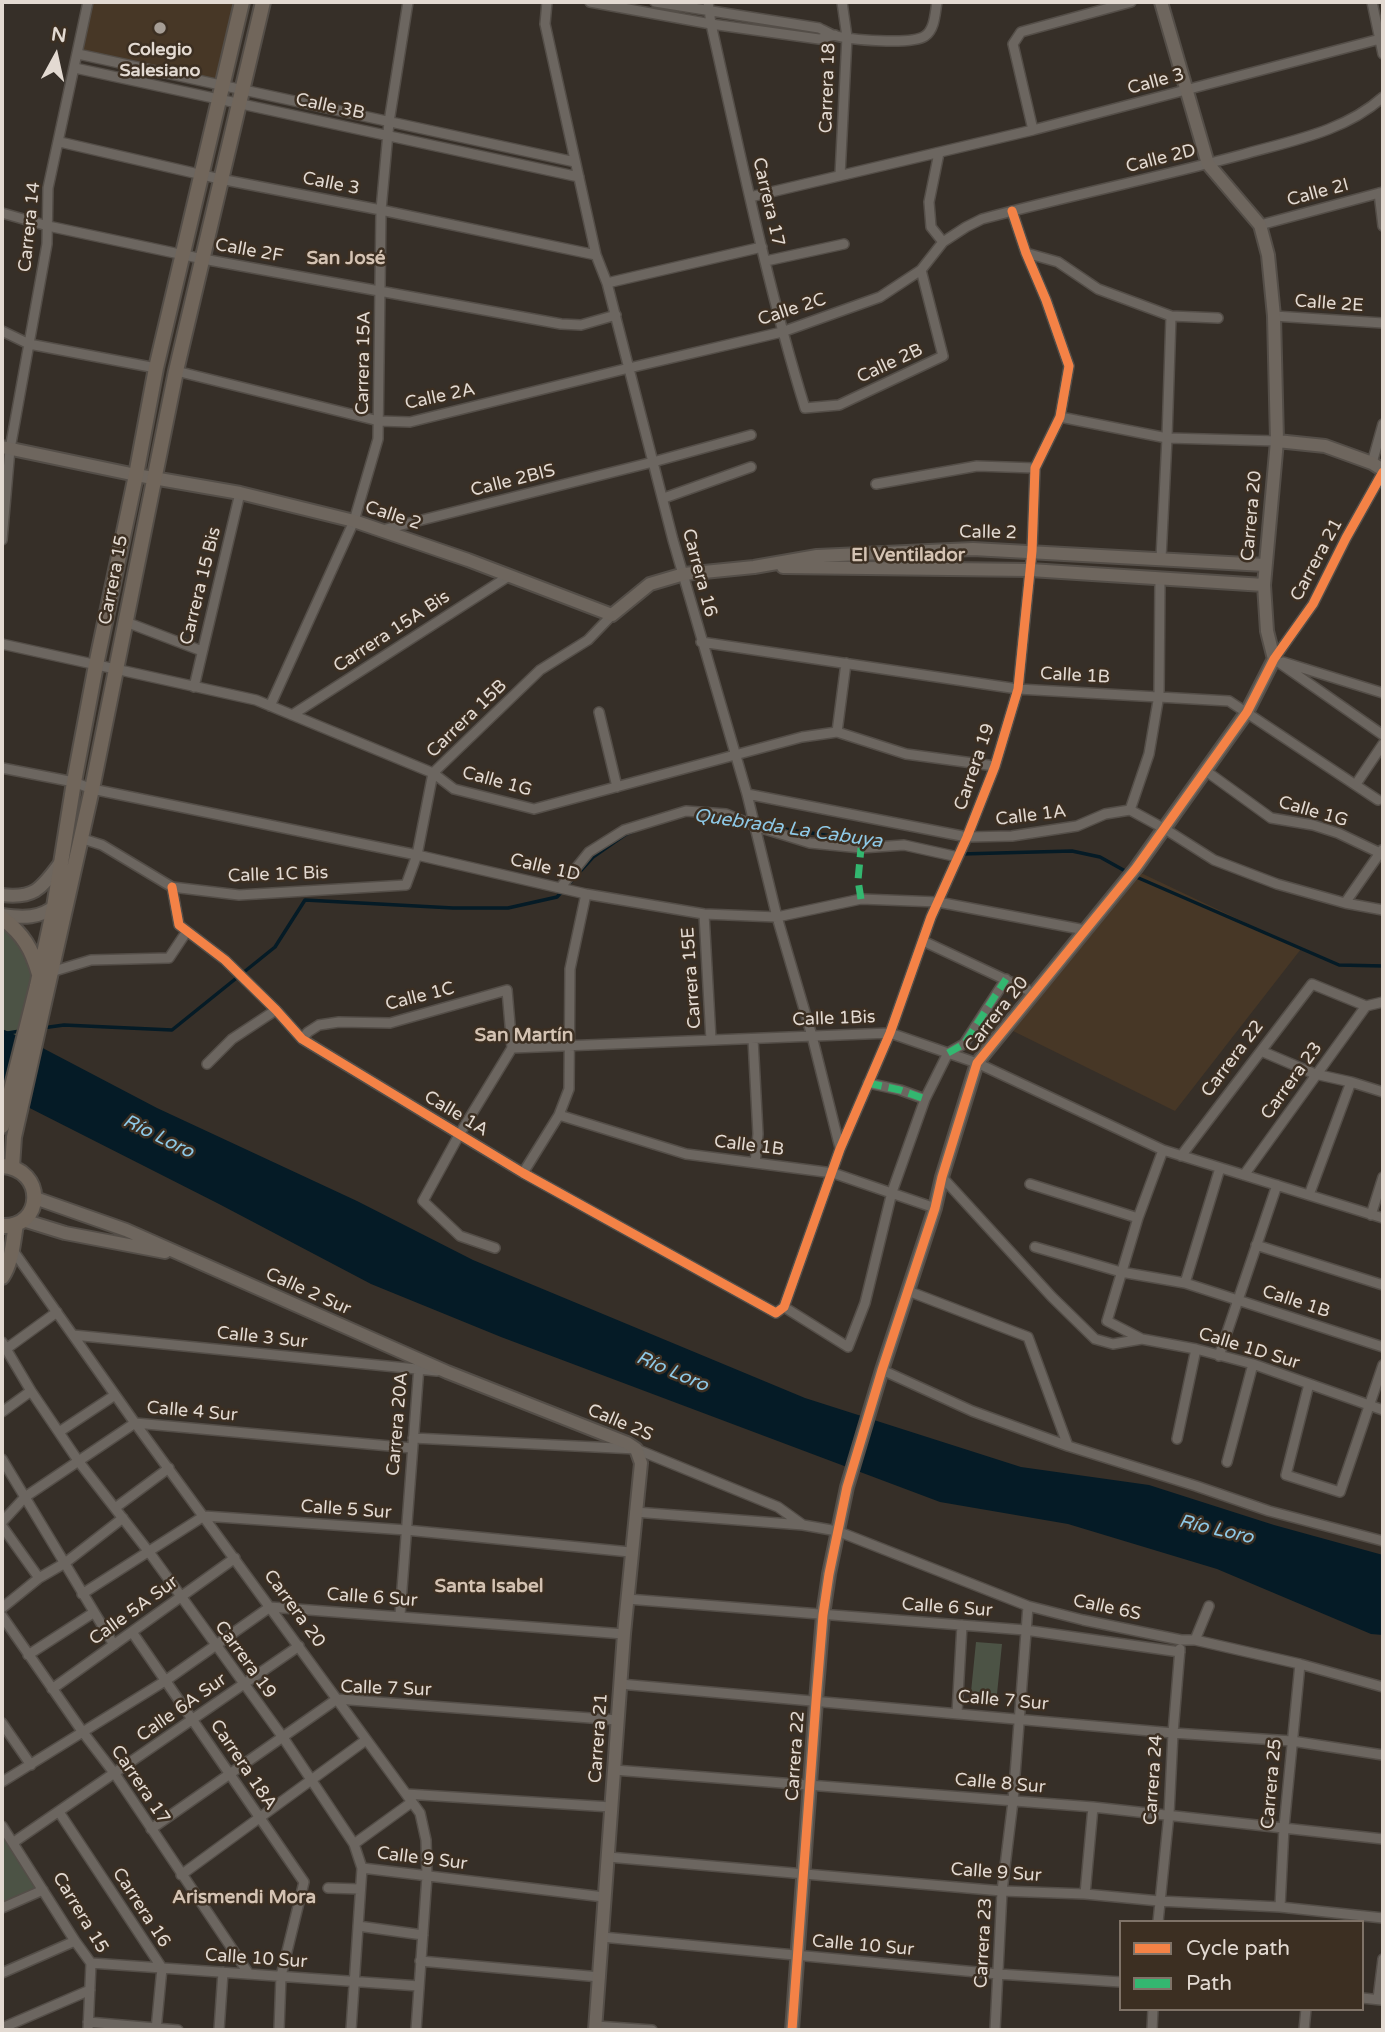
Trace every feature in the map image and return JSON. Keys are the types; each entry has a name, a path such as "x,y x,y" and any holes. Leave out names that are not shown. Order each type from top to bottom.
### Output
{"main road":[{"name":"Carrera 15","path":"7,1166 44,980 74,782 96,665 156,368 242,2"},
{"name":"Carrera 15","path":"2,1126 68,892 92,789 176,371 263,2"},
{"path":"2,917 24,937 44,980"},
{"path":"2,1277 12,1249 14,1224 33,1206 35,1198 29,1179 21,1171 7,1166"}],"street":[{"name":"Carrera 14","path":"2,540 6,448 47,244 48,188 88,2"},
{"name":"Carrera 15A","path":"270,706 354,521 378,439 381,210 387,136 408,2"},
{"name":"Carrera 16","path":"547,2 545,24 596,255 616,315 701,642 747,794 777,917 812,1036 840,1149"},
{"path":"590,2 711,24 819,39 835,36 913,41 926,36 933,27 937,2"},
{"path":"654,2 709,7 819,28 835,36"},
{"name":"Carrera 18","path":"840,175 846,37 842,2"},
{"path":"1033,130 1013,44 1021,32 1131,2"},
{"name":"Carrera 20","path":"847,1487 935,1208 977,1063 1136,868 1247,712 1274,659 1267,631 1264,585 1277,441 1274,316 1268,255 1260,225 1208,164 1160,2"},
{"path":"1372,2 1383,54"},
{"name":"Carrera 17","path":"709,7 782,332 805,408"},
{"name":"Calle 3","path":"840,175 1033,130 1380,38"},
{"name":"Calle 3B","path":"78,54 387,136 579,177"},
{"name":"Calle 3B","path":"75,68 389,122 575,162"},
{"name":"Calle 2D","path":"943,242 982,219 1208,164 1329,131 1375,105 1383,97"},
{"name":"Calle 3","path":"60,142 222,179 596,255"},
{"path":"939,153 929,202 931,227 943,242"},
{"path":"750,197 840,175"},
{"path":"1381,192 1383,226"},
{"name":"Calle 2I","path":"1260,225 1381,192"},
{"name":"Carrera 19","path":"780,1310 840,1149 890,1033 938,902 995,766 1018,689 1032,551 1035,468 1060,417 1069,366 1013,211"},
{"name":"Calle 2F","path":"2,213 47,226 203,259 561,324 581,325 616,315"},
{"name":"Calle 2C","path":"628,368 782,332 880,297 921,270 943,242"},
{"path":"766,261 844,244"},
{"path":"607,283 762,247"},
{"path":"1026,253 1058,262 1098,289 1171,316 1218,318"},
{"name":"Calle 2B","path":"805,408 839,405 943,356 921,270"},
{"path":"1161,558 1171,316"},
{"name":"Calle 2E","path":"1274,316 1383,323"},
{"path":"2,331 29,344 156,368"},
{"name":"Calle 2A","path":"176,371 379,421 410,422 628,368"},
{"path":"1060,417 1167,438 1277,441 1325,446 1379,468"},
{"name":"Carrera 21","path":"1274,659 1314,604 1379,468 1383,424"},
{"path":"653,462 751,435"},
{"name":"Calle 2","path":"6,448 240,493 354,521 612,615 650,584 684,574 754,567 817,556 973,549 1265,565"},
{"name":"Calle 2BIS","path":"381,530 653,462"},
{"path":"876,484 977,466 1035,468"},
{"path":"664,498 751,467"},
{"name":"Carrera 15 Bis","path":"194,687 240,493"},
{"name":"Calle 2","path":"754,567 1030,570 1264,585"},
{"name":"Carrera 15A Bis","path":"292,715 509,576"},
{"path":"1160,578 1159,695 1149,754 1130,810 1165,828 1214,860 1277,884 1345,903 1383,910"},
{"name":"Carrera 15B","path":"406,885 417,855 433,773 540,670 588,640 612,615"},
{"path":"126,622 202,652"},
{"name":"Calle 1B","path":"701,642 1018,689 1229,701 1378,800"},
{"name":"Calle 1G","path":"2,644 256,700 433,773 454,789 534,809 802,737 837,732 906,754 995,766"},
{"path":"1274,659 1383,693"},
{"path":"1274,659 1383,735"},
{"path":"837,732 846,663"},
{"path":"599,712 617,787"},
{"path":"1356,784 1383,744"},
{"name":"Calle 1D","path":"2,768 417,855 586,894 704,914 777,917 860,899 938,902 1085,930"},
{"name":"Calle 1G","path":"1206,771 1270,818 1313,825 1382,851"},
{"name":"Calle 1A","path":"747,794 967,837 1012,836 1077,826 1105,814 1130,810"},
{"path":"560,888 589,852 624,830 686,811 726,814 810,843 861,848 904,845 959,854"},
{"name":"Calle 1C Bis","path":"80,838 102,845 172,887 239,895 406,885"},
{"path":"1345,903 1382,851"},
{"path":"2,895 26,896 35,892 43,886 61,862"},
{"name":"Calle 1A","path":"172,887 179,925 246,980 302,1039 523,1173 848,1347"},
{"path":"2,917 40,915 54,907 68,892"},
{"path":"523,1173 559,1115 569,1089 570,969 586,894"},
{"name":"Carrera 15E","path":"704,914 711,1040"},
{"path":"44,980 91,960 169,958 187,932"},
{"path":"923,941 1034,993"},
{"name":"Carrera 20","path":"848,1347 865,1303 892,1192 925,1099 948,1053 964,1044 1006,979"},
{"name":"Carrera 22","path":"1181,1156 1312,984 1366,1006"},
{"name":"Calle 1C","path":"302,1039 319,1026 339,1022 390,1023 508,990 512,1048"},
{"path":"1366,1006 1383,1002"},
{"name":"Carrera 23","path":"1244,1175 1366,1006"},
{"path":"207,1064 232,1039 276,1010"},
{"name":"Calle 1Bis","path":"512,1048 890,1033 977,1063 1163,1150 1383,1219"},
{"path":"753,1039 758,1134 755,1163"},
{"path":"495,1248 460,1236 423,1201 512,1048"},
{"path":"1261,1051 1315,1074 1383,1092"},
{"path":"1309,1195 1351,1082"},
{"path":"868,1083 925,1099"},
{"name":"Calle 1B","path":"559,1115 686,1154 833,1173 935,1208"},
{"path":"1121,1272 1163,1150"},
{"path":"1185,1283 1220,1168"},
{"path":"942,1177 1052,1297 1095,1339 1113,1344 1142,1339"},
{"path":"1371,1215 1383,1177"},
{"path":"1030,1184 1138,1218"},
{"path":"1219,1356 1277,1185"},
{"name":"Calle 2 Sur","path":"35,1198 126,1230 419,1365"},
{"name":"Calle 2 Sur","path":"14,1224 182,1255"},
{"path":"1256,1245 1383,1285"},
{"name":"Calle 1B","path":"1035,1247 1121,1272 1185,1283 1383,1347"},
{"name":"Carrera 20","path":"12,1249 135,1423 420,1813 426,1840 427,1876 416,2030"},
{"name":"Calle 1D Sur","path":"1121,1272 1107,1321 1142,1339 1254,1364 1383,1410"},
{"path":"908,1291 1028,1337 1068,1446"},
{"path":"4,1346 57,1312"},
{"name":"Calle 3 Sur","path":"74,1335 419,1365"},
{"name":"Carrera 19","path":"4,1346 79,1462 149,1552 282,1736 354,1844 362,1868 351,2030"},
{"path":"1177,1439 1196,1349"},
{"path":"1227,1462 1254,1364"},
{"name":"Calle 2S","path":"419,1365 447,1372 627,1443 778,1507 803,1525"},
{"name":"Carrera 20A","path":"400,1615 419,1365"},
{"path":"1309,1384 1286,1475 1339,1492 1383,1366"},
{"path":"882,1370 972,1411 1068,1446 1269,1511 1383,1541"},
{"path":"2,1412 31,1391"},
{"path":"59,1432 116,1395"},
{"name":"Calle 4 Sur","path":"2,1524 25,1497 135,1423 413,1443 636,1449"},
{"name":"Carrera 21","path":"596,2028 630,1552 640,1463 636,1449"},
{"path":"2,1459 114,1645"},
{"path":"115,1508 169,1468"},
{"name":"Carrera 22","path":"792,2030 823,1615 847,1487"},
{"path":"635,1512 803,1525 837,1531 1028,1606"},
{"path":"82,1594 204,1516"},
{"name":"Calle 5 Sur","path":"204,1516 406,1530 630,1552"},
{"path":"2,1608 38,1578 65,1563 123,1518"},
{"path":"2,1524 38,1578"},
{"name":"Calle 5A Sur","path":"52,1689 234,1558"},
{"name":"Calle 6 Sur","path":"627,1599 1025,1630 1180,1652"},
{"path":"2,1782 165,1681 270,1606"},
{"name":"Calle 6 Sur","path":"270,1606 624,1634"},
{"name":"Carrera 23","path":"995,2030 1002,1891 1013,1801 1028,1606"},
{"name":"Calle 6S","path":"1028,1606 1181,1640"},
{"path":"1195,1640 1209,1606"},
{"path":"29,1655 93,1613"},
{"name":"Carrera 17","path":"2,1616 115,1774 249,1974"},
{"path":"957,1713 962,1625"},
{"name":"Carrera 18A","path":"132,1632 304,1882 281,1976"},
{"path":"1181,1640 1195,1640 1300,1664 1383,1687"},
{"name":"Carrera 24","path":"1158,1920 1169,1814 1181,1640"},
{"name":"Calle 6A Sur","path":"14,1842 299,1646"},
{"name":"Carrera 25","path":"1280,1908 1284,1827 1300,1664"},
{"name":"Calle 7 Sur","path":"620,1684 1292,1741 1383,1755"},
{"name":"Calle 7 Sur","path":"151,1829 337,1699 617,1720"},
{"path":"2,1723 31,1765"},
{"path":"181,1875 366,1740"},
{"name":"Calle 8 Sur","path":"614,1770 1093,1807 1383,1839"},
{"path":"354,1844 409,1798 611,1807"},
{"path":"1085,1894 1093,1807"},
{"name":"Carrera 16","path":"59,1812 162,1968 156,2029"},
{"name":"Carrera 15","path":"2,1826 91,1963 88,2026"},
{"name":"Calle 9 Sur","path":"608,1857 1002,1891 1085,1894 1383,1918"},
{"name":"Calle 9 Sur","path":"362,1868 604,1897"},
{"path":"328,1888 360,1889"},
{"path":"2,1908 43,1890"},
{"path":"358,1926 423,1935"},
{"name":"Calle 10 Sur","path":"602,1937 1119,1982"},
{"path":"2,1973 75,1941"},
{"path":"1381,2000 1383,1959"},
{"path":"421,1961 600,1977"},
{"name":"Calle 10 Sur","path":"91,1963 419,1986"},
{"path":"219,2030 223,1972"},
{"path":"279,2030 281,1976"},
{"path":"2,2028 90,1990"},
{"path":"1152,2030 1153,2011"},
{"path":"1304,2030 1306,2011"},
{"path":"88,2026 178,2030"},
{"path":"596,2028 652,2030"}],"shaded area":[{"name":"Colegio Salesiano","path":"89,2 242,2 224,86 78,54"},
{"path":"1141,873 1301,949 1175,1111 1013,1031"}],"green space":[{"path":"2,918 36,962 22,1038 2,1029"},
{"path":"976,1642 1002,1644 997,1694 971,1692"},
{"path":"2,1826 43,1890 2,1908"}],"water":[{"name":"Río Loro","path":"2,1029 157,1108 357,1201 473,1260 805,1398 1021,1467 1149,1485 1274,1525 1383,1555 1383,1635 1371,1634 1217,1569 1068,1524 940,1502 501,1337 371,1284 2,1094"}],"waterway":[{"name":"Quebrada La Cabuya","path":"771,827 878,843"},
{"name":"Quebrada La Cabuya","path":"42,1028 64,1025 172,1030 275,947 305,900 453,908 508,908 557,897 593,857 634,831"},
{"name":"Quebrada La Cabuya","path":"961,854 1072,851 1100,857 1127,872"},
{"name":"Quebrada La Cabuya","path":"1134,876 1339,965 1383,966"},
{"name":"Quebrada La Cabuya","path":"2,1034 20,1031"}],"marked path":[{"path":"861,848 858,880 861,899"},
{"path":"948,1053 964,1044 1006,979"},
{"path":"868,1083 925,1099"}],"cycle path":[{"path":"172,887 179,925 225,960 302,1039 523,1173 776,1313 784,1307 840,1149 890,1033 931,917 995,766 1018,689 1032,551 1035,468 1060,417 1069,366 1012,211"},
{"path":"792,2030 816,1701 829,1574 847,1487 935,1208 977,1063 1136,868 1247,712 1274,659 1313,604 1383,472"}],"place":[{"name":"Colegio Salesiano","path":"160,28"}],"district":[{"name":"San José","path":"346,259"},
{"name":"El Ventilador","path":"908,556"},
{"name":"San Martín","path":"524,1036"},
{"name":"Santa Isabel","path":"489,1587"},
{"name":"Arismendi Mora","path":"244,1898"}]}
